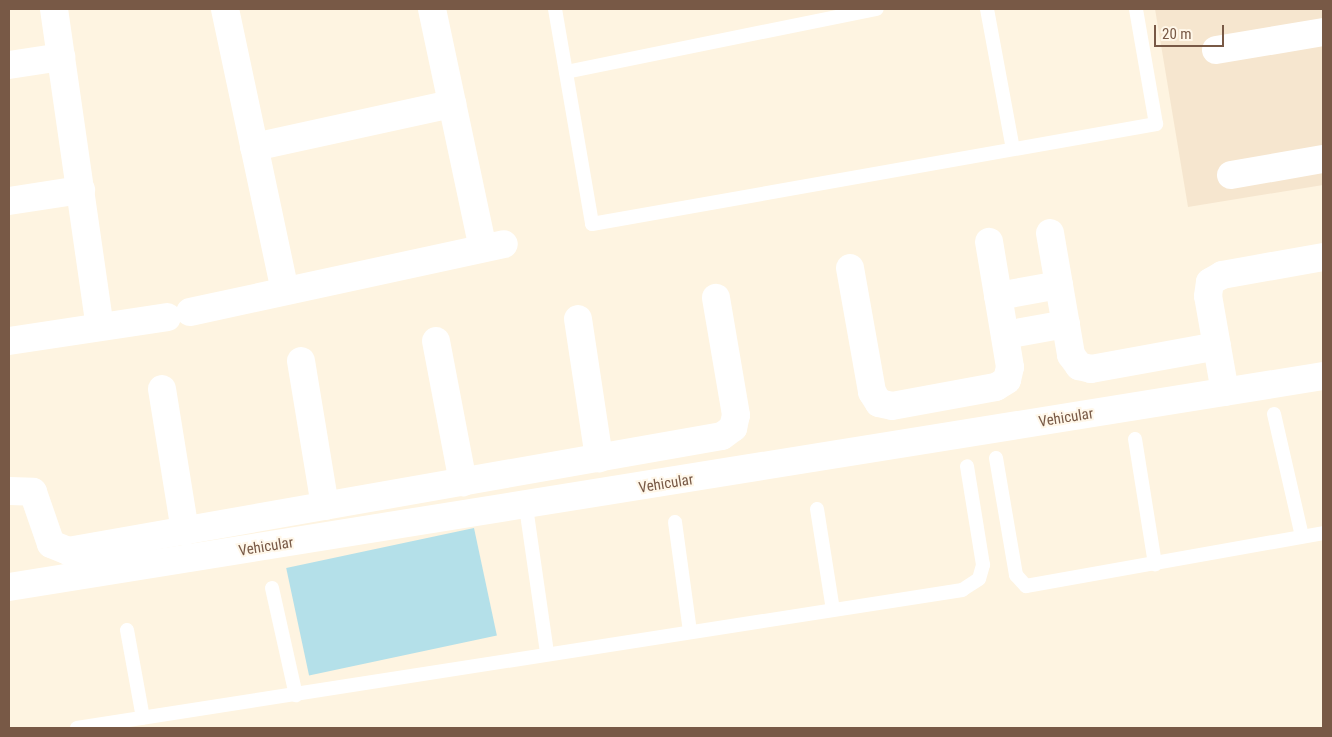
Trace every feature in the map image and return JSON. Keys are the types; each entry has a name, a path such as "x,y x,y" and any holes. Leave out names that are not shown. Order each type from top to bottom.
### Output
{"street":[{"path":"54,9 100,327"},
{"path":"9,341 178,315 493,246 452,104 432,9"},
{"path":"232,10 254,147 285,291"},
{"path":"1216,50 1323,32"},
{"path":"9,65 61,57"},
{"path":"254,147 452,104"},
{"path":"1232,174 1323,159"},
{"path":"9,201 81,190"},
{"path":"1050,233 1074,361 1085,369 1217,346"},
{"path":"850,268 872,392 885,406 1003,385 1010,374 988,242"},
{"path":"1225,392 1208,296 1216,278 1323,258"},
{"path":"998,296 1059,285"},
{"path":"9,491 27,489 38,497 51,544 62,551 722,436 733,428 736,416 716,298"},
{"path":"578,319 598,458"},
{"path":"1005,335 1066,324"},
{"path":"436,341 463,482"},
{"path":"301,361 324,506"},
{"name":"Vehicular","path":"9,587 526,507 1323,376"},
{"path":"162,389 185,531"}],"lane":[{"path":"555,9 592,224 1156,124 1136,9"},
{"path":"566,72 877,9"},
{"path":"987,9 1013,149"},
{"path":"1274,414 1302,536"},
{"path":"1135,439 1155,564"},
{"path":"996,458 1016,575 1022,584 1037,586 1323,532"},
{"path":"77,728 296,695 547,653 962,590 980,579 983,565 967,466"},
{"path":"526,507 547,653"},
{"path":"817,509 833,610"},
{"path":"675,522 690,631"},
{"path":"272,588 296,695"},
{"path":"127,630 143,718"}],"shaded area":[{"path":"1155,9 1323,9 1323,185 1188,207"}],"water":[{"path":"474,528 497,636 309,676 286,568"}]}
